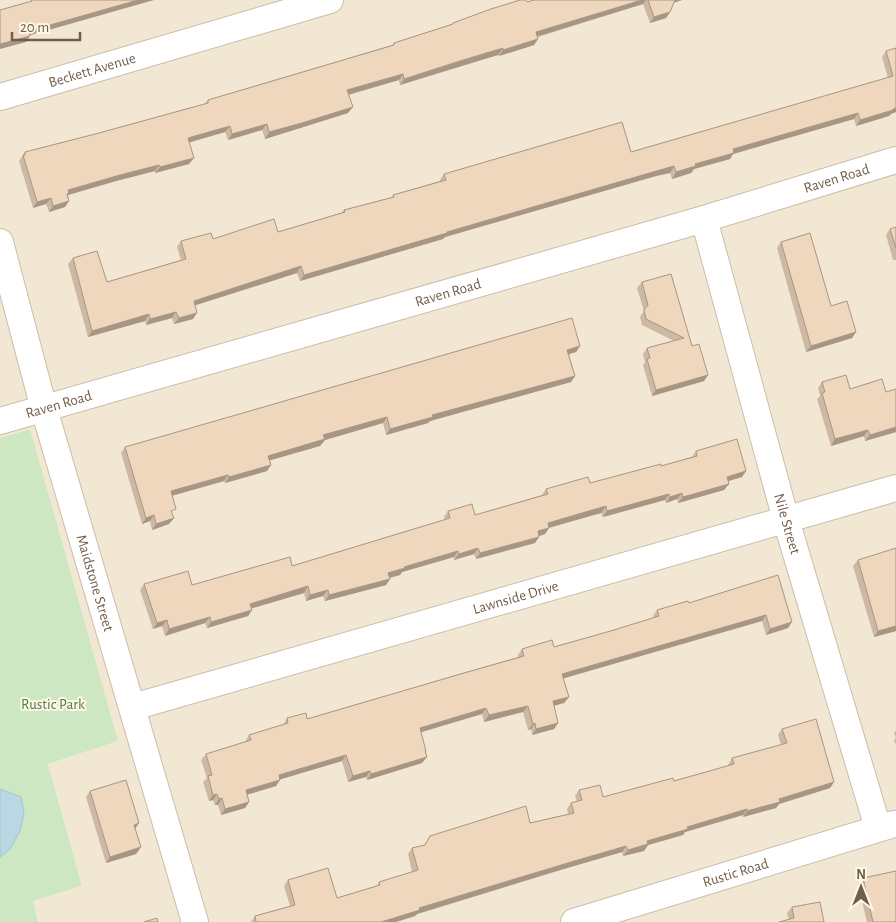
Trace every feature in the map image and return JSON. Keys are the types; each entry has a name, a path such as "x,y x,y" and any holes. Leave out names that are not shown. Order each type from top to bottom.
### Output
{"street":[{"name":"Beckett Avenue","path":"0,97 330,0"},
{"name":"Raven Road","path":"0,421 704,218 896,160"},
{"name":"Nile Street","path":"704,218 786,520 887,826"},
{"name":"Maidstone Street","path":"0,242 44,408 196,922"},
{"name":"Lawnside Drive","path":"133,706 896,488"},
{"name":"Rustic Road","path":"574,922 887,826"}],"shaded area":[{"path":"0,0 896,0 896,922 38,922 33,901 82,886 48,764 118,741 29,429 0,438"}],"green space":[{"name":"Rustic Park","path":"30,429 118,741 48,764 82,886 33,901 38,922 0,922 0,438"}],"water":[{"path":"0,789 21,797 24,813 20,831 10,849 0,857"}],"building":[{"path":"31,0 138,0 29,31 30,36 0,44 0,10"},
{"path":"520,0 526,0 527,2 534,0 642,0 536,32 538,39 503,50 503,48 404,79 403,74 347,90 353,107 302,123 269,132 267,124 232,134 230,126 188,138 194,158 160,167 159,165 68,190 69,201 53,206 51,198 37,202 23,155 25,155 25,152 208,103 208,100 394,45 394,43"},
{"path":"648,0 675,0 670,12 654,17"},
{"path":"896,48 896,108 893,110 860,120 858,113 733,149 734,153 695,164 696,166 676,172 674,166 304,275 301,266 194,301 197,313 179,318 176,312 150,319 149,314 92,331 73,258 97,251 107,282 186,259 181,241 211,233 213,239 274,219 278,232 345,212 344,210 394,197 393,195 446,180 444,174 622,122 631,152 893,76 886,51"},
{"path":"896,227 896,248 890,229"},
{"path":"810,233 831,306 847,301 856,332 811,346 781,242"},
{"path":"671,274 692,346 699,344 708,375 656,390 647,359 650,358 647,348 684,338 646,319 644,310 648,305 642,282"},
{"path":"572,318 580,346 567,350 575,376 432,415 433,417 390,429 387,417 323,435 325,439 268,456 271,465 171,491 176,509 171,511 174,518 156,524 154,515 146,518 125,447"},
{"path":"846,375 850,389 882,379 886,392 896,389 896,427 870,435 868,430 835,439 822,393 825,392 822,382"},
{"path":"737,439 746,471 727,477 729,484 683,497 682,493 670,497 669,494 607,511 606,506 548,523 549,528 538,531 539,537 480,553 478,548 459,554 458,551 388,573 390,579 329,595 328,590 310,595 308,586 250,604 252,610 211,622 210,617 169,629 167,620 157,623 144,584 188,571 192,585 290,557 292,566 450,518 448,511 472,504 475,515 548,494 546,489 588,477 590,483 661,464 661,466 697,456 696,451"},
{"path":"896,548 896,626 878,631 858,560"},
{"path":"778,575 792,622 770,629 766,615 562,674 569,697 553,701 558,723 536,729 528,706 489,715 486,708 420,728 427,757 371,774 370,771 353,776 346,755 279,775 280,780 246,790 249,802 225,809 222,798 219,799 217,794 213,795 208,776 212,775 206,754 251,740 249,735 288,723 287,718 306,713 307,719 524,656 522,649 552,640 554,647 614,630 659,616 657,610 688,601 689,603"},
{"path":"816,719 834,782 779,799 780,802 747,811 747,809 687,827 688,829 647,841 648,844 628,850 626,846 571,862 419,908 420,910 381,922 256,922 255,916 295,905 288,880 328,868 337,898 380,885 379,882 418,870 412,848 425,845 430,836 526,806 530,823 574,813 571,803 582,800 579,790 600,785 603,797 673,778 674,781 734,764 732,758 787,743 782,729"},
{"path":"126,780 139,823 134,825 141,847 110,857 90,791"},
{"path":"896,871 896,922 873,922 863,878"},
{"path":"820,902 824,922 779,922 794,918 792,907"},
{"path":"157,918 158,922 144,922"}]}
